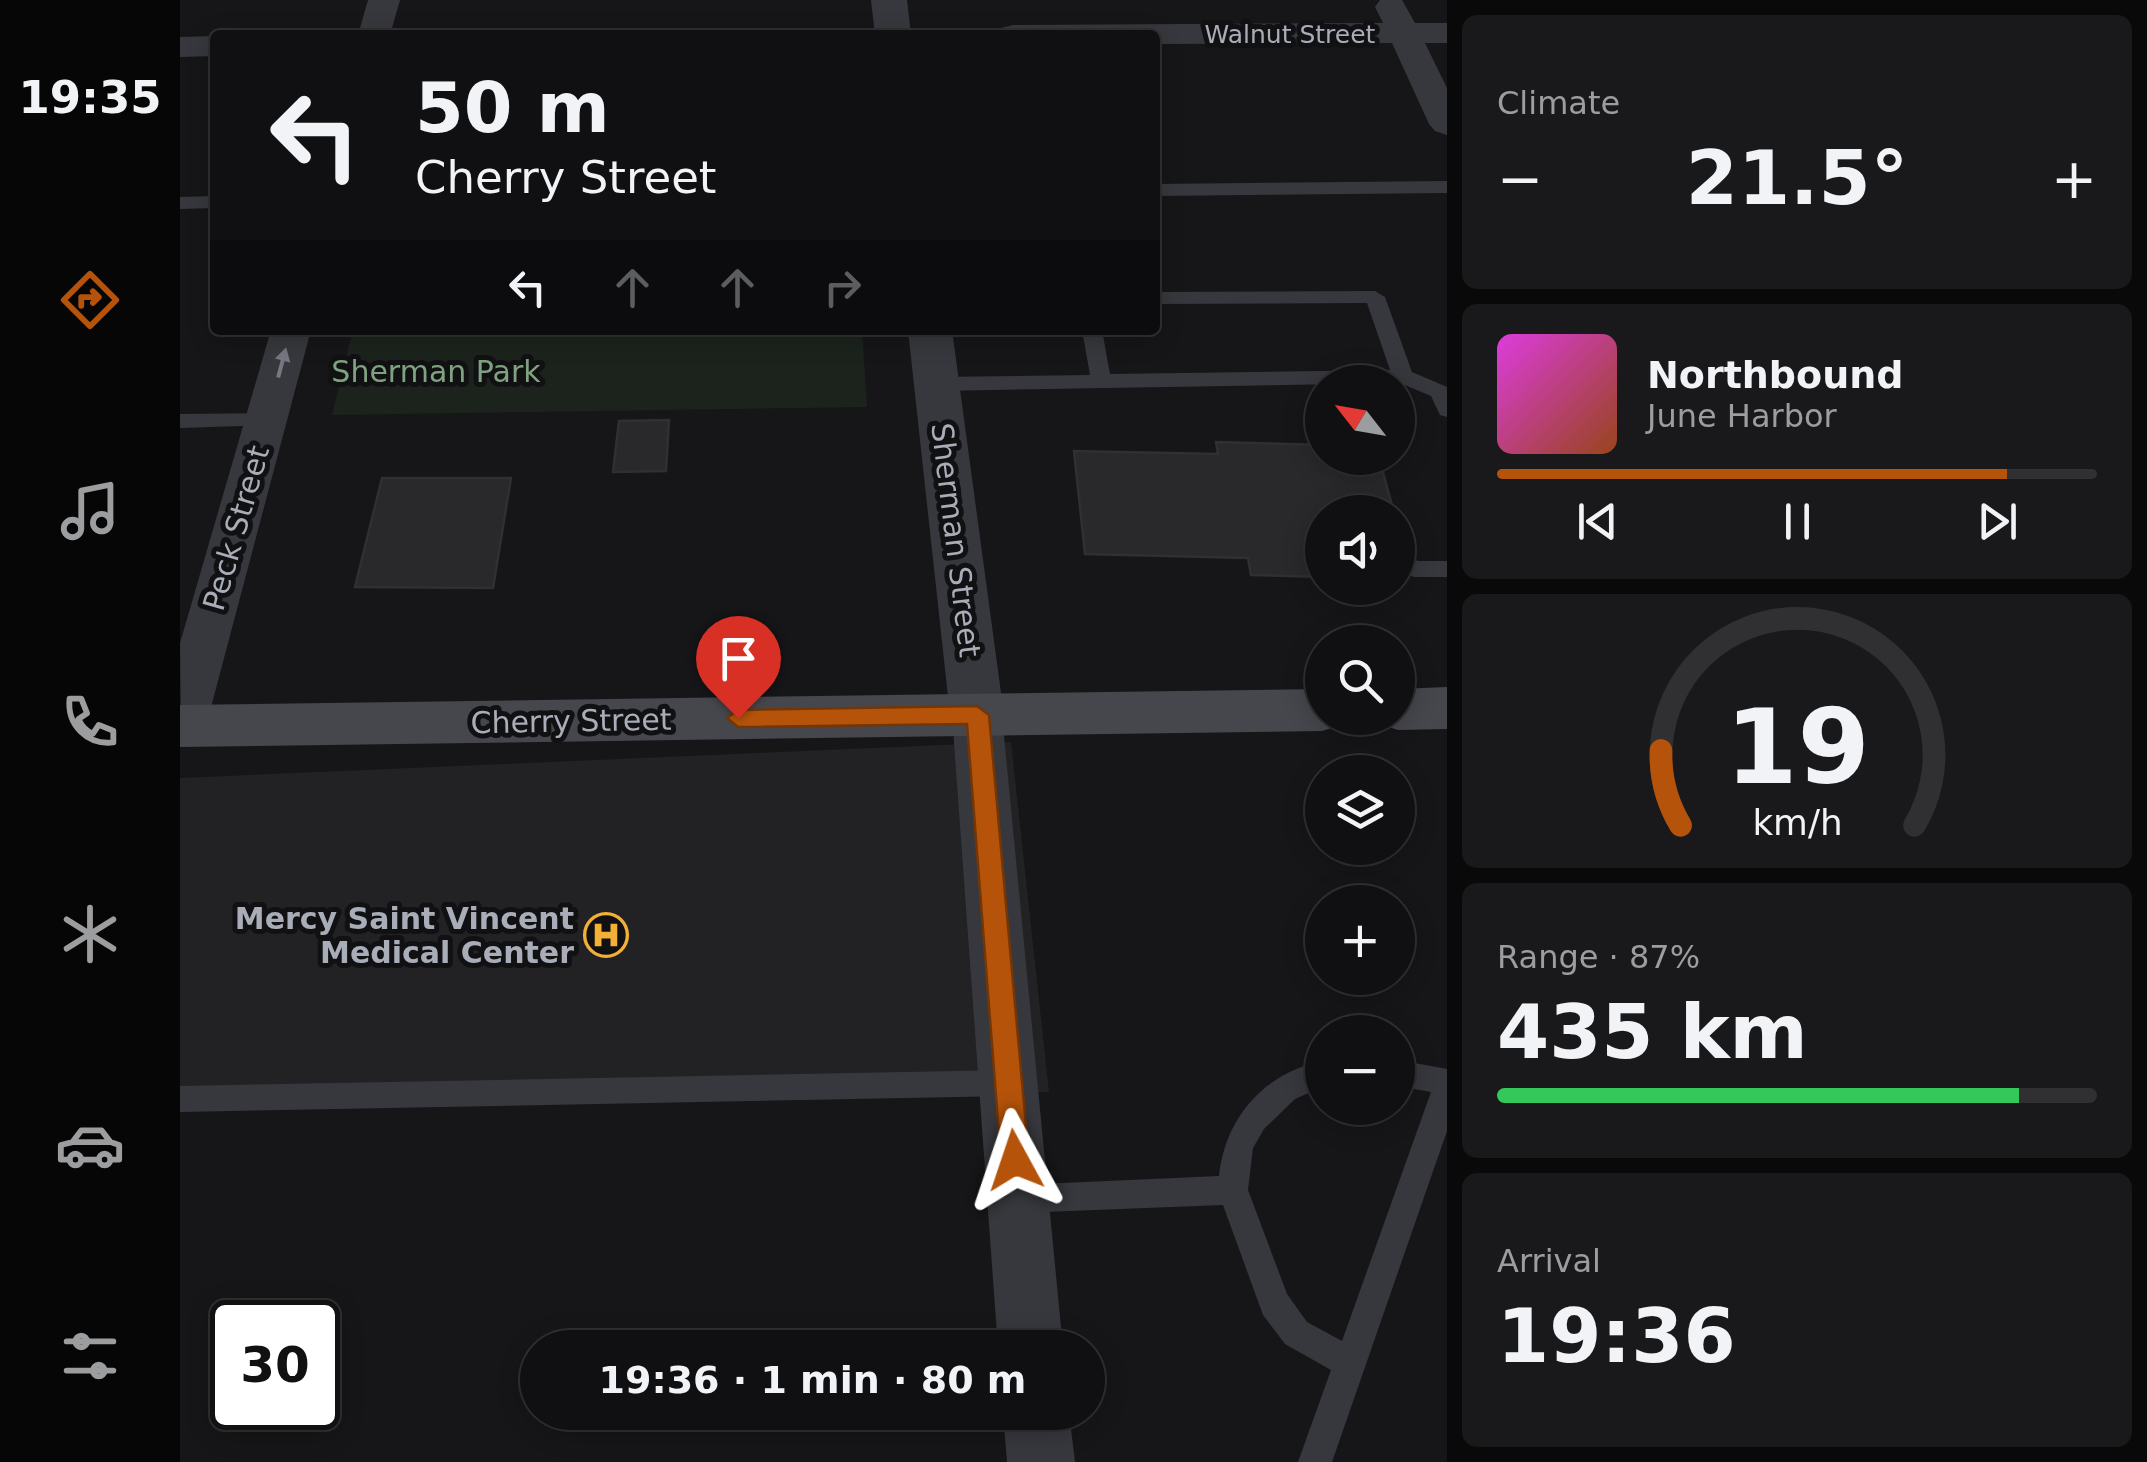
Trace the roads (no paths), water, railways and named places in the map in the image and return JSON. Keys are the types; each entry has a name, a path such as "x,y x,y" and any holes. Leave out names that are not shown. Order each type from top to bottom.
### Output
{"main road":[{"name":"Cherry Street","path":"180,726 1305,710"}],"street":[{"path":"375,30 384,0"},
{"path":"890,0 893,30"},
{"path":"1388,0 1447,124"},
{"name":"Walnut Street","path":"1160,35 1447,33"},
{"path":"180,47 210,46"},
{"name":"Peck Street","path":"180,726 291,335"},
{"name":"Sherman Street","path":"931,335 977,715 1029,1330"},
{"path":"1037,1430 1040,1462"}],"lane":[{"path":"1160,190 1447,187"},
{"path":"180,202 210,202"},
{"path":"1160,298 1375,297 1399,365"},
{"path":"1093,335 1100,381"},
{"path":"936,384 1305,380"},
{"path":"1415,381 1440,392 1447,410"},
{"path":"180,421 266,420"},
{"path":"1415,569 1447,569"},
{"path":"1305,1076 1270,1100 1240,1142 1233,1190 1274,1304 1296,1332 1350,1363"},
{"path":"1315,1462 1447,1086 1415,1078"},
{"path":"180,1099 1008,1082"},
{"path":"1018,1199 1233,1190"}],"place":[{"name":"Mercy Saint Vincent Medical Center","path":"606,935"}],"park label":[{"name":"Sherman Park","path":"436,371"}]}
